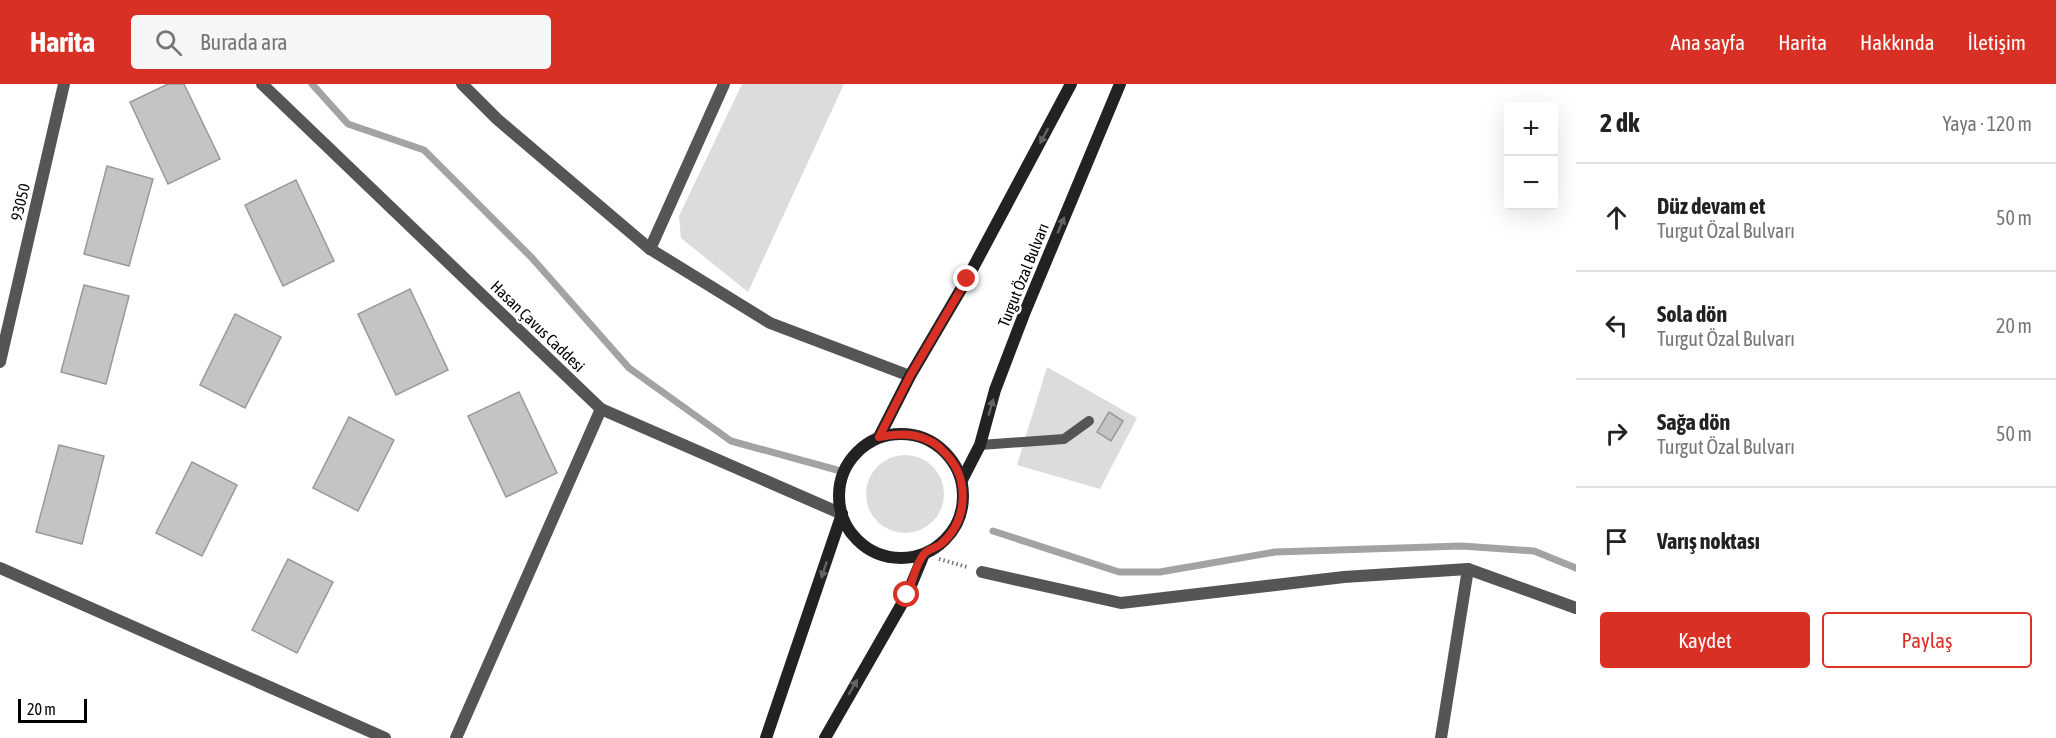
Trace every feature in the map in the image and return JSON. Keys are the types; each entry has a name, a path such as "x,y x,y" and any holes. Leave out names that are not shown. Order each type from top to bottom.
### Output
{"main road":[{"path":"879,437 910,376 967,279 1071,84"},
{"name":"Turgut Özal Bulvarı","path":"825,738 907,595 924,554 940,545 956,524 963,498 962,480 980,445 995,390 1024,314 1120,84"},
{"path":"924,554 904,558 884,556 866,547 851,532 842,514 839,496 842,477 850,460 863,447 879,437 900,433 920,436 939,446 953,461 962,480"},
{"path":"766,738 842,514"}],"street":[{"name":"93050","path":"0,362 64,84"},
{"name":"Hasan Çavus Caddesi","path":"262,84 601,409 842,514"},
{"path":"462,84 497,119 650,249 770,323 910,376"},
{"path":"650,249 724,84"},
{"path":"456,738 601,409"},
{"path":"0,568 385,738"},
{"path":"982,572 1120,603 1344,577 1468,569 1576,608"},
{"path":"1441,738 1468,569"}],"lane":[{"path":"980,445 1064,439 1089,421"}],"path":[{"path":"924,554 982,572"}],"shaded area":[{"path":"742,84 844,84 748,292 681,238 679,216"},
{"path":"1047,367 1137,418 1100,489 1017,465"},
{"path":"905,455 920,458 933,466 941,479 944,494 941,509 933,522 920,530 905,533 890,530 877,522 869,509 866,494 869,479 877,466 890,458"}],"building":[{"path":"168,84 184,84 220,159 168,184 130,102"},
{"path":"107,166 153,179 129,266 84,254"},
{"path":"296,180 334,261 283,286 245,205"},
{"path":"84,285 129,296 106,384 61,372"},
{"path":"410,289 448,370 396,395 358,314"},
{"path":"235,314 281,337 245,408 200,385"},
{"path":"519,392 557,473 506,497 468,416"},
{"path":"1109,412 1123,421 1111,441 1097,432"},
{"path":"349,417 394,440 358,511 313,488"},
{"path":"59,445 104,456 82,544 36,532"},
{"path":"192,462 237,485 202,556 156,533"},
{"path":"288,559 333,582 297,653 252,630"}],"waterway":[{"path":"312,84 348,124 424,150 532,258 629,368 731,441 837,470"},
{"path":"993,531 1119,572 1160,572 1275,552 1462,546 1534,551 1576,568"}],"route":[{"path":"907,595 924,554 940,545 952,532 960,516 963,498 962,480 953,461 939,446 920,436 900,433 879,437 910,376 967,279"}]}
